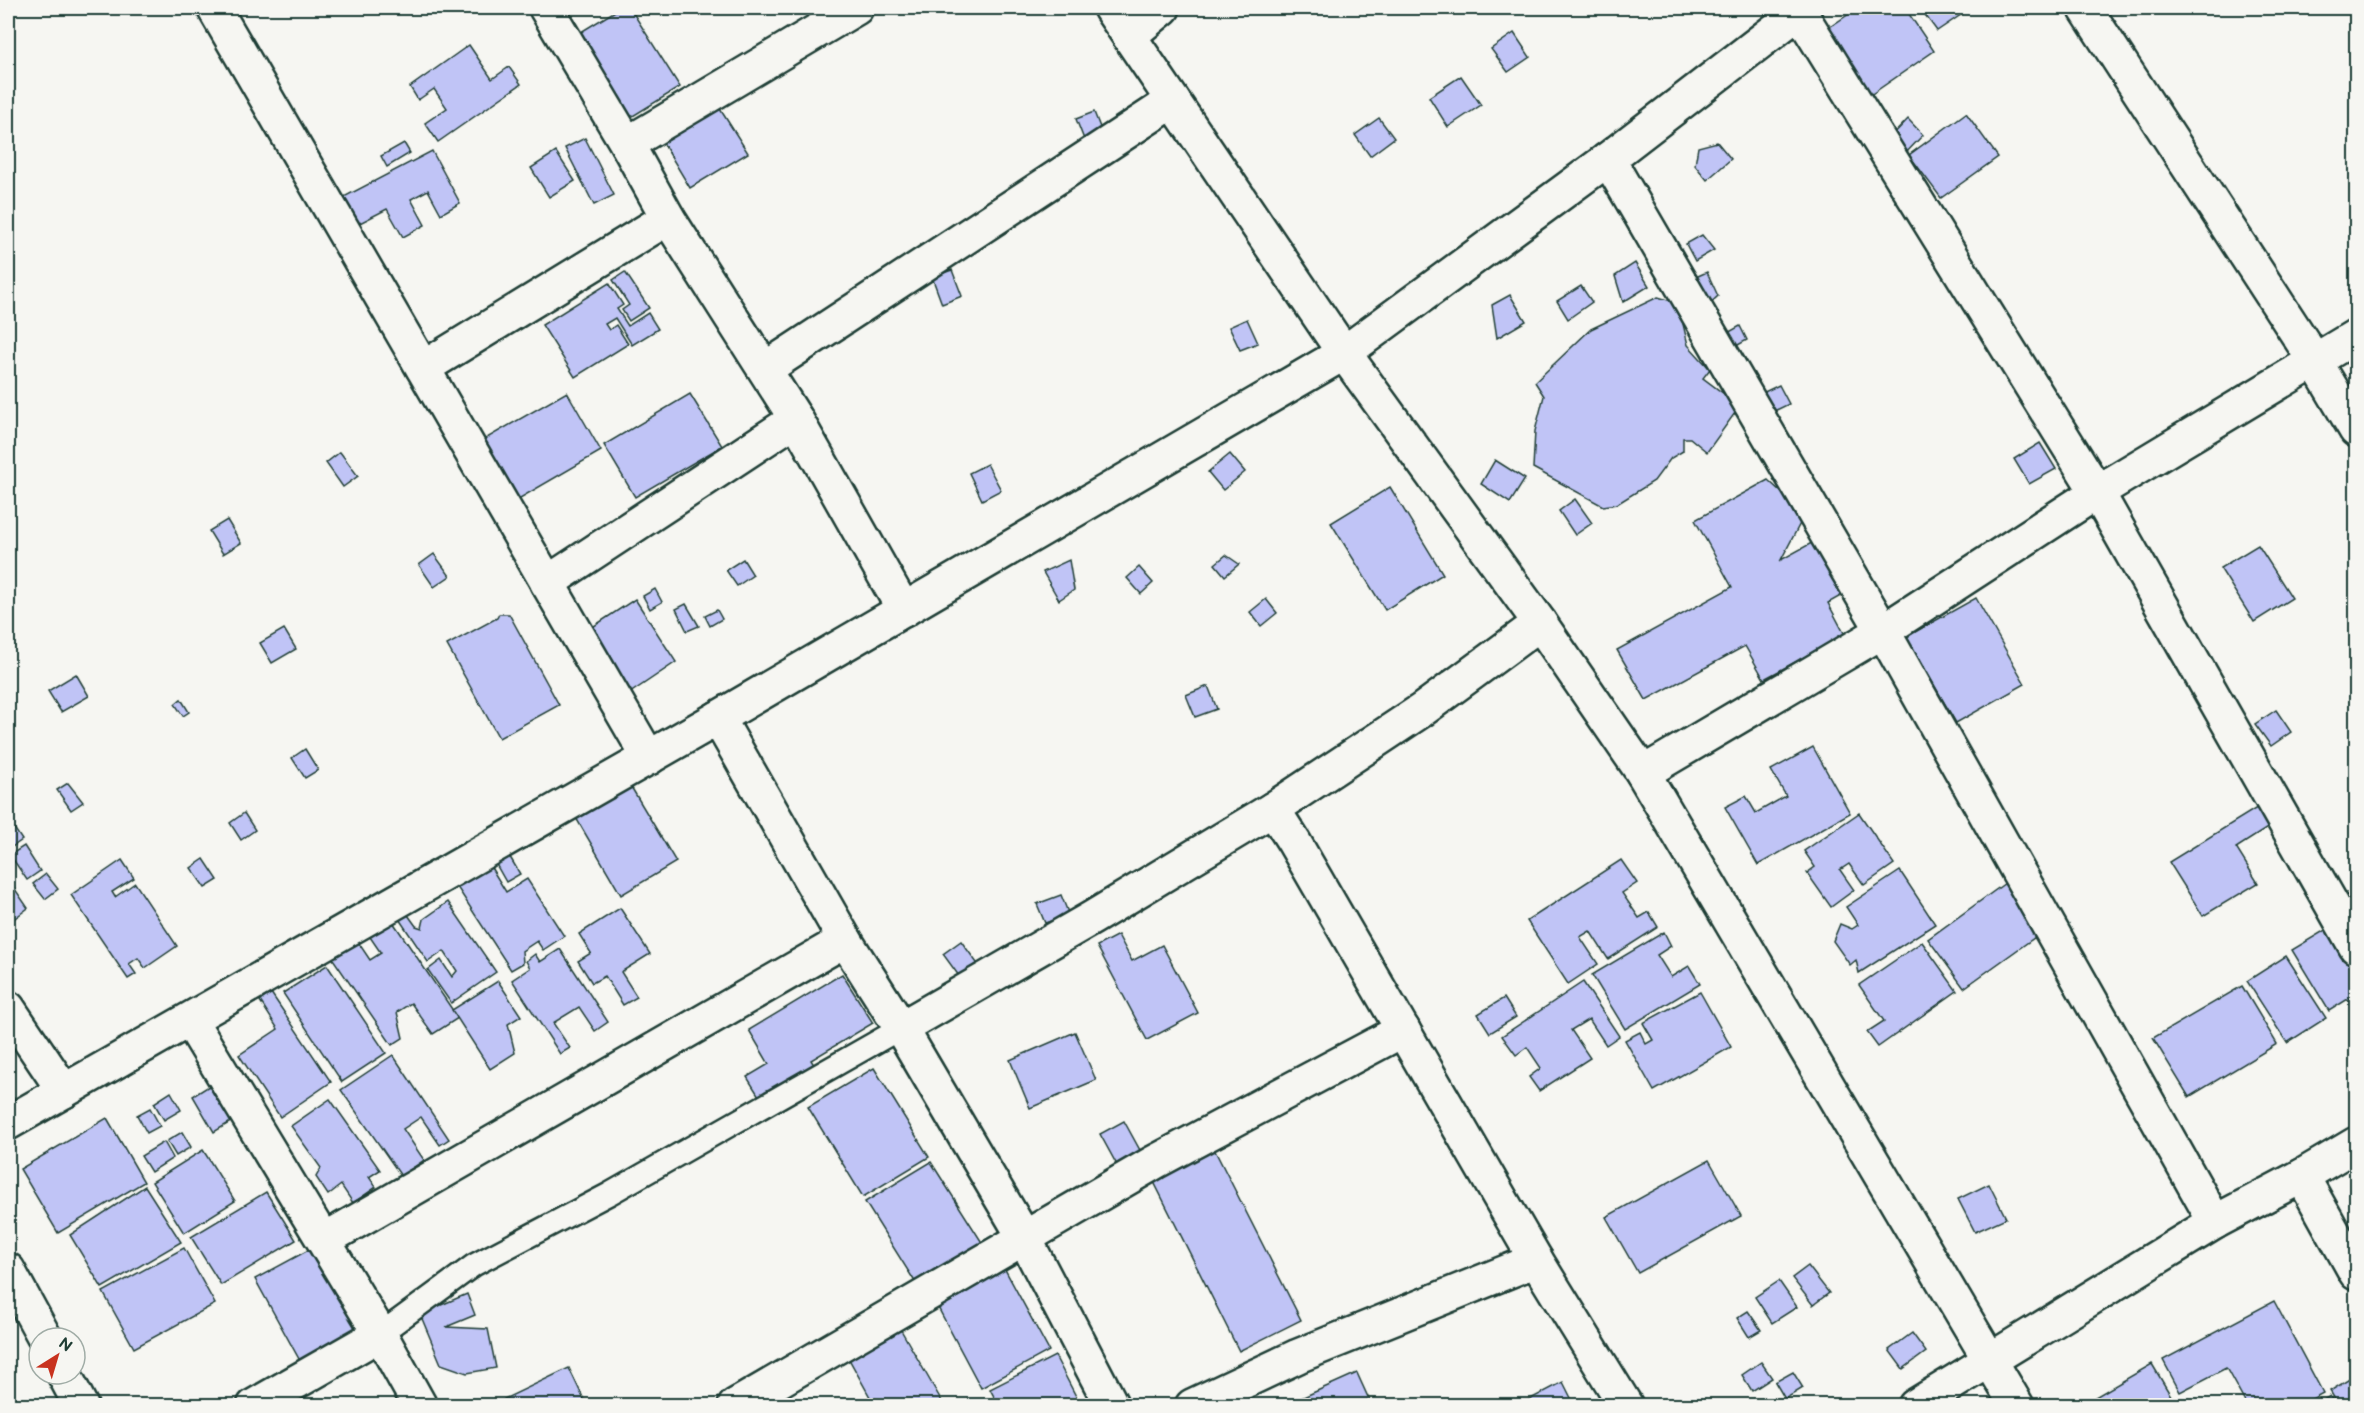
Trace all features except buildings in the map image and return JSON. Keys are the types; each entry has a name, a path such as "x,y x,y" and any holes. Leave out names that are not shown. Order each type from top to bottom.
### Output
{"street":[{"path":"214,8 649,758"},
{"path":"546,8 668,218 796,419 904,610"},
{"path":"627,144 856,8"},
{"path":"1110,8 1344,353 1540,623 1643,773 1991,1360 2016,1406"},
{"path":"1129,36 1164,8"},
{"path":"2085,8 2316,361 2356,430"},
{"path":"8,1123 649,758 1344,353 1608,159 1801,9 2097,492 2356,946"},
{"path":"765,369 1173,101"},
{"path":"1608,159 1883,631 2215,1222"},
{"path":"423,368 668,218"},
{"path":"1643,773 1883,631 2097,492 2356,336"},
{"path":"547,583 796,419"},
{"path":"901,1028 1092,918 1273,809 1422,710 1540,623"},
{"path":"718,718 845,940 901,1028 1024,1237 1112,1406"},
{"path":"1273,809 1536,1260 1626,1406"},
{"path":"324,1240 845,940"},
{"path":"8,1008 64,1091"},
{"path":"190,1020 324,1240 420,1406"},
{"path":"735,1406 1155,1162 1403,1030"},
{"path":"1915,1406 2215,1222 2302,1176 2356,1144"},
{"path":"2302,1176 2356,1273"},
{"path":"1192,1406 1298,1356 1536,1260"},
{"path":"8,1270 38,1326"},
{"path":"254,1406 380,1334"},
{"path":"70,1386 81,1406"}],"lane":[{"path":"380,1334 474,1265 609,1194 901,1028"}]}
